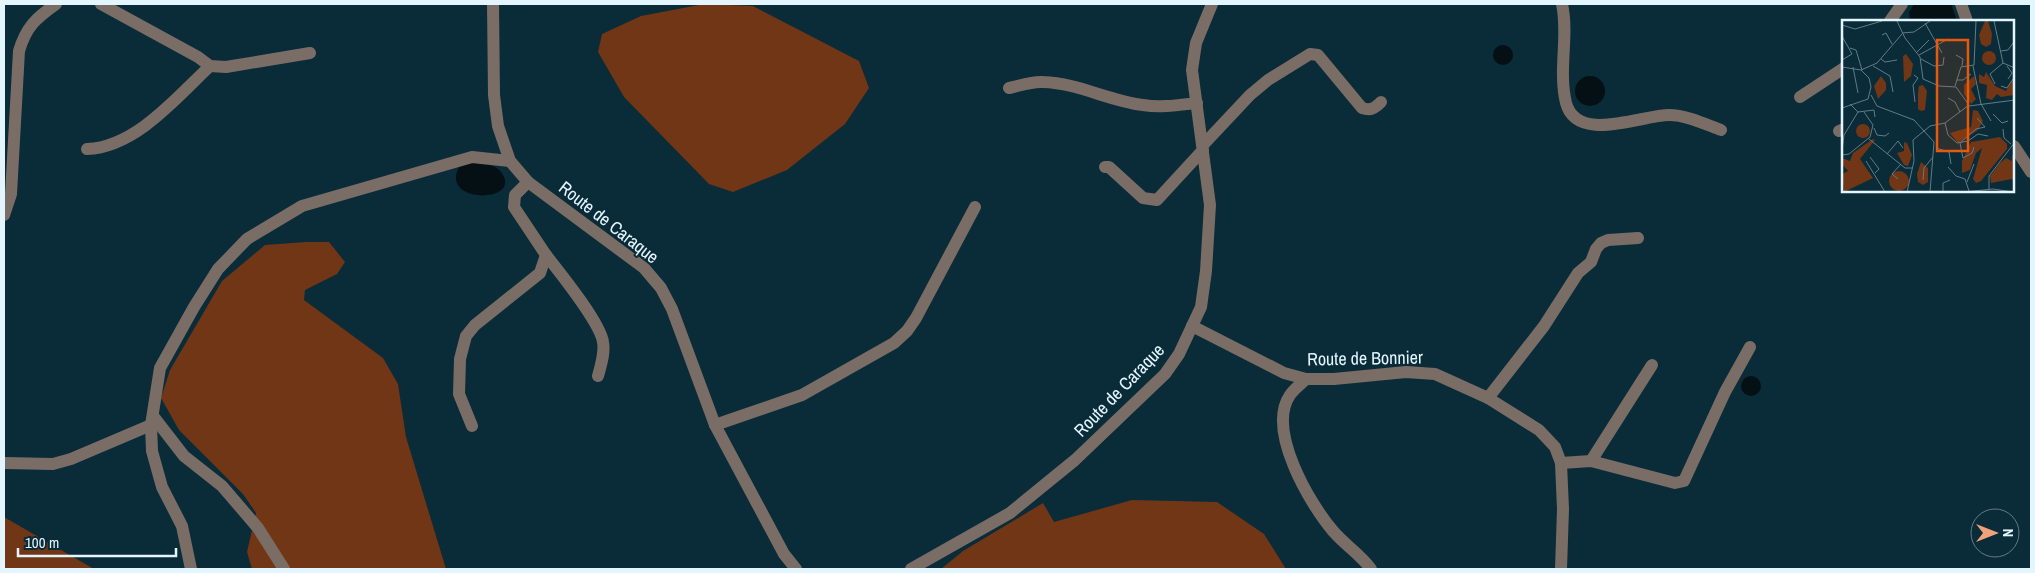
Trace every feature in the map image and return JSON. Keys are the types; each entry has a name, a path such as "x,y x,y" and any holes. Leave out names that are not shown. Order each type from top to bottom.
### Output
{"street":[{"path":"4,215 11,194 19,51 25,33 42,14 56,4"},
{"path":"101,4 198,57 210,66 226,67 310,53"},
{"name":"Route de Caraque","path":"493,4 494,95 498,126 510,161 528,182 644,268 661,288 672,309 715,425 784,554 796,569"},
{"name":"Route de Caraque","path":"911,569 1010,513 1075,460 1164,374 1179,354 1201,307 1210,227 1210,205 1192,70 1196,43 1212,4"},
{"path":"1562,4 1564,17 1563,87 1569,112 1574,118 1582,122 1612,125 1671,115 1721,130"},
{"path":"1891,20 1902,4"},
{"path":"1961,4 1967,20"},
{"path":"1104,166 1109,167 1143,198 1152,200 1160,197 1250,95 1268,80 1310,54 1318,56 1362,108 1368,110 1375,108 1381,102"},
{"path":"87,149 108,146 147,124 179,98 210,66"},
{"path":"1800,97 1842,69"},
{"path":"1009,88 1041,81 1079,88 1114,99 1142,105 1163,106 1197,102"},
{"path":"2015,148 2031,172"},
{"path":"190,569 182,526 162,486 152,451 152,420 160,368 194,307 218,270 247,239 302,206 472,158 510,161"},
{"path":"528,182 515,195 514,207 601,335 603,355 598,376"},
{"path":"715,425 802,395 894,342 916,318 975,207"},
{"path":"1488,398 1544,326 1578,273 1591,262 1596,249 1601,243 1608,240 1638,238"},
{"path":"472,426 460,394 460,359 466,336 475,325 540,273 546,255"},
{"name":"Route de Bonnier","path":"1192,326 1284,373 1306,379 1334,379 1396,373 1430,374 1452,381 1488,398 1547,437 1555,447 1561,463 1563,509 1561,569"},
{"path":"1561,463 1591,462 1675,483 1684,481 1725,392 1750,347"},
{"path":"1591,462 1652,365"},
{"path":"1306,379 1290,395 1284,408 1284,428 1290,455 1302,485 1319,514 1335,533 1362,557 1371,569"},
{"path":"4,463 53,464 71,460 152,420"},
{"path":"152,420 184,456 222,486 258,528 284,569"}],"shaded area":[{"path":"704,4 753,6 859,61 869,88 845,124 787,170 733,192 709,184 624,97 598,52 602,34 641,16"},
{"path":"1914,4 1951,4 1957,20 1910,20 1909,12"},
{"path":"1503,45 1510,48 1513,55 1510,62 1503,65 1496,62 1493,55 1496,48"},
{"path":"1590,76 1601,80 1605,91 1601,102 1590,106 1579,102 1575,91 1579,80"},
{"path":"471,162 490,165 498,169 504,177 505,186 490,195 468,193 460,187 456,179 459,167"},
{"path":"329,242 345,262 337,274 305,290 304,300 383,358 398,384 406,437 446,569 252,569 247,552 256,513 243,494 179,430 161,398 170,370 222,281 265,245"},
{"path":"1747,376 1755,376 1761,382 1761,390 1755,396 1747,396 1741,390 1741,382"},
{"path":"1132,500 1217,502 1264,534 1286,569 941,569 963,551 1043,503 1054,522"},
{"path":"4,517 94,569 4,569"}]}
